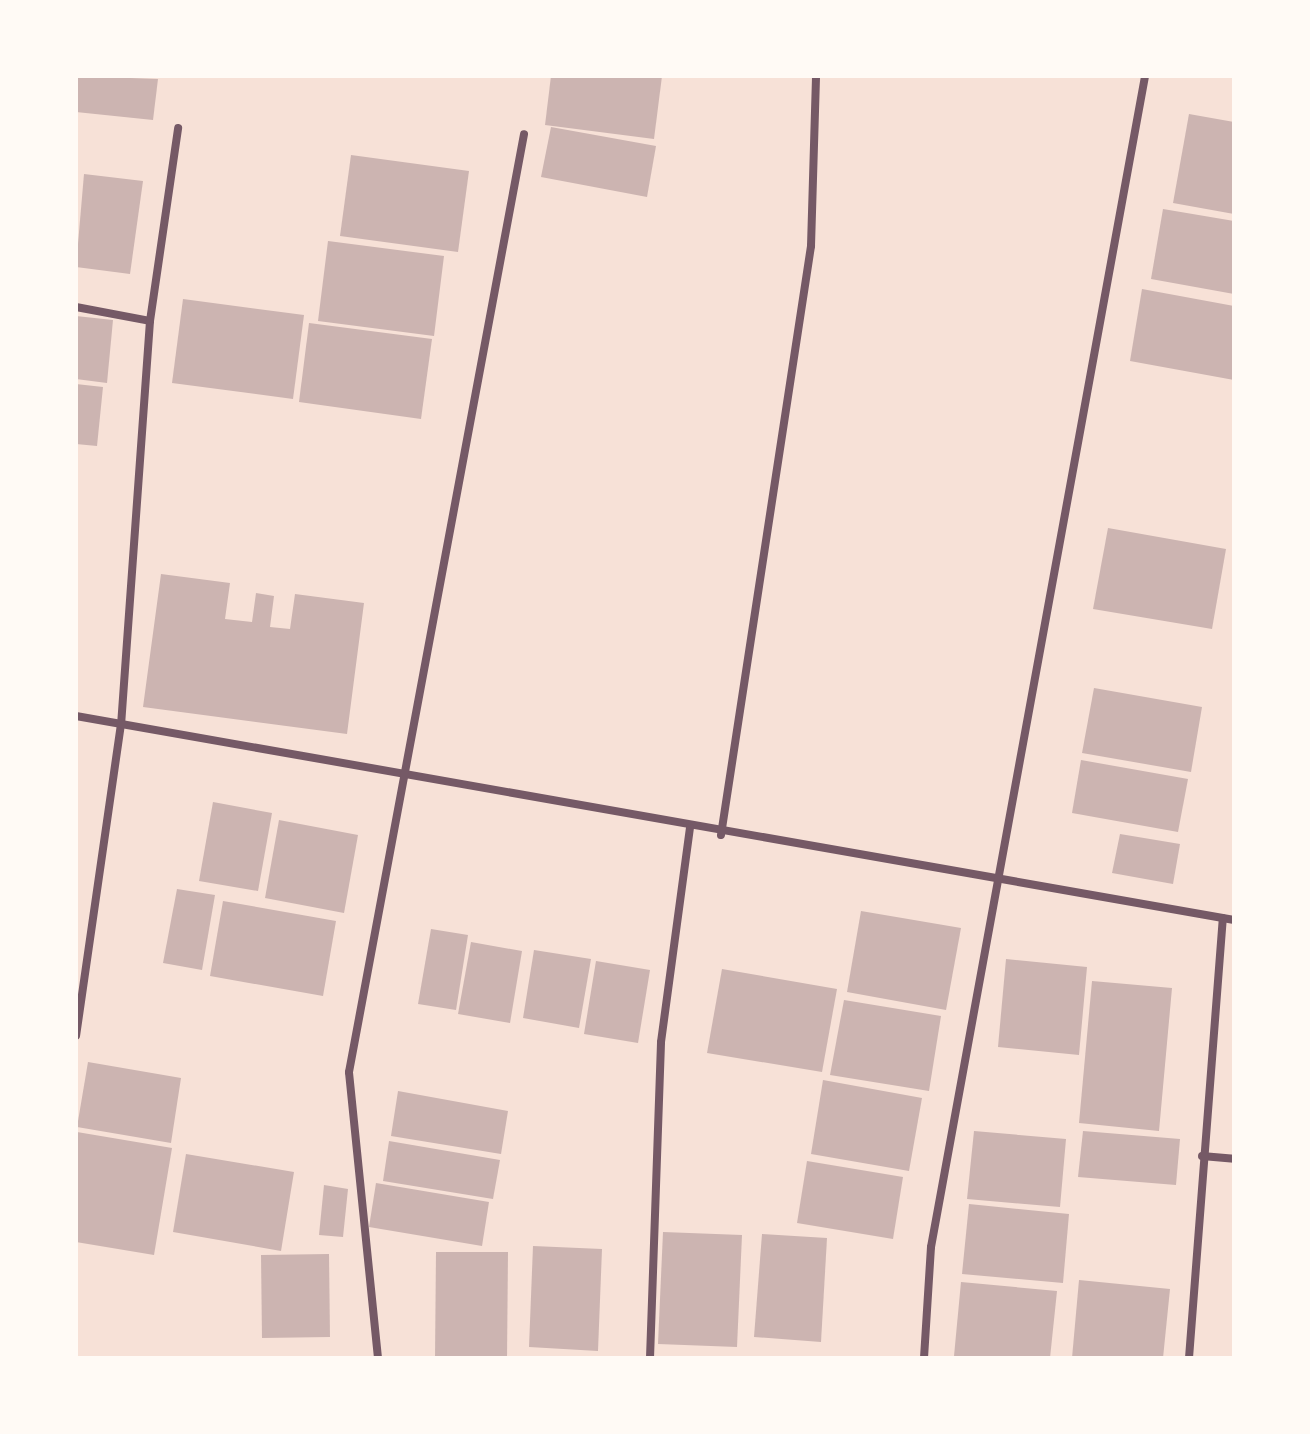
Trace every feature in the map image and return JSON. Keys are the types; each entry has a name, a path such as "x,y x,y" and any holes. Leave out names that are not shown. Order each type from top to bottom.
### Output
{"street":[{"path":"721,835 811,246 816,76"},
{"path":"924,1358 931,1247 1145,76"},
{"path":"76,1036 121,724 150,321 178,128"},
{"path":"378,1358 349,1072 408,775 524,134"},
{"path":"76,307 150,321"},
{"path":"76,716 721,835 1234,920"},
{"path":"650,1358 661,1042 690,828"},
{"path":"1189,1358 1202,1156 1223,918"},
{"path":"1202,1156 1234,1159"}],"building":[{"path":"76,76 158,79 153,120 76,112"},
{"path":"551,76 662,76 654,139 545,125"},
{"path":"1189,114 1234,122 1234,214 1173,203"},
{"path":"551,127 656,146 647,197 541,177"},
{"path":"351,155 469,171 458,252 340,236"},
{"path":"84,174 143,181 130,274 76,267"},
{"path":"1163,209 1234,221 1234,294 1151,279"},
{"path":"328,241 444,256 434,336 318,321"},
{"path":"1142,289 1234,306 1234,380 1130,361"},
{"path":"183,299 304,315 293,399 172,383"},
{"path":"76,316 113,320 107,383 76,379"},
{"path":"309,323 432,339 421,419 299,402"},
{"path":"76,384 103,387 97,446 76,444"},
{"path":"1108,528 1226,549 1212,629 1093,609"},
{"path":"161,574 230,583 225,619 252,622 256,593 274,596 270,627 290,629 295,594 364,603 347,734 143,707"},
{"path":"1094,688 1202,707 1191,772 1082,753"},
{"path":"1081,760 1188,779 1178,832 1072,813"},
{"path":"213,802 272,813 258,891 199,881"},
{"path":"279,820 358,835 344,913 265,898"},
{"path":"1120,834 1180,844 1173,884 1112,873"},
{"path":"177,889 215,895 202,970 163,963"},
{"path":"223,901 336,921 323,996 210,976"},
{"path":"861,911 961,928 946,1010 847,992"},
{"path":"431,929 468,935 456,1010 418,1004"},
{"path":"471,942 522,951 510,1023 458,1014"},
{"path":"534,950 591,959 579,1028 523,1018"},
{"path":"1006,959 1087,967 1079,1055 998,1047"},
{"path":"596,961 650,970 638,1043 584,1034"},
{"path":"722,969 837,989 822,1072 707,1053"},
{"path":"1092,981 1172,988 1159,1131 1079,1123"},
{"path":"844,1000 941,1016 929,1091 830,1075"},
{"path":"88,1062 181,1078 171,1143 77,1127"},
{"path":"823,1080 922,1098 909,1171 811,1154"},
{"path":"398,1091 508,1111 501,1154 391,1136"},
{"path":"974,1131 1066,1139 1060,1207 967,1199"},
{"path":"1083,1131 1180,1139 1176,1185 1078,1177"},
{"path":"77,1132 172,1148 154,1255 76,1242"},
{"path":"389,1141 500,1160 493,1199 383,1181"},
{"path":"186,1154 294,1172 281,1251 173,1232"},
{"path":"807,1161 903,1177 893,1239 797,1223"},
{"path":"376,1183 489,1202 482,1246 369,1227"},
{"path":"324,1185 348,1189 343,1237 319,1235"},
{"path":"969,1204 1069,1214 1063,1283 962,1274"},
{"path":"663,1232 742,1235 737,1347 658,1344"},
{"path":"762,1234 827,1238 821,1342 754,1337"},
{"path":"533,1246 602,1249 598,1351 529,1347"},
{"path":"436,1252 508,1252 507,1358 435,1358"},
{"path":"329,1254 330,1337 262,1338 261,1255"},
{"path":"1079,1280 1170,1289 1163,1358 1072,1358"},
{"path":"961,1282 1057,1291 1050,1358 954,1356"}]}
